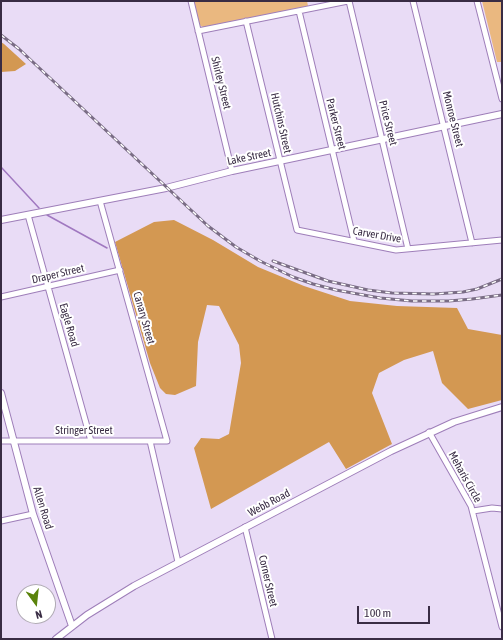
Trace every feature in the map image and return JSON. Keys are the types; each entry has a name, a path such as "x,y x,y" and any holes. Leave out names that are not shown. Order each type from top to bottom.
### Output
{"street":[{"name":"Shirley Street","path":"191,1 232,170"},
{"path":"198,31 348,1"},
{"name":"Price Street","path":"348,1 408,249"},
{"name":"Monroe Street","path":"413,1 472,243"},
{"path":"477,1 502,99"},
{"name":"Parker Street","path":"299,11 354,241"},
{"name":"Hutchins Street","path":"246,21 297,230"},
{"name":"Lake Street","path":"1,220 166,188 232,170 502,114"},
{"name":"Canary Street","path":"100,201 168,441"},
{"name":"Eagle Road","path":"28,215 91,441"},
{"name":"Carver Drive","path":"297,230 396,250 502,240"},
{"name":"Draper Street","path":"1,297 120,270"},
{"name":"Allen Road","path":"1,393 33,514 72,626"},
{"name":"Webb Road","path":"56,639 72,626 116,596 390,451 429,432 454,422 502,407"},
{"name":"Meharis Circle","path":"429,432 469,500 502,627"},
{"name":"Stringer Street","path":"1,441 168,441"},
{"path":"150,441 178,562"},
{"path":"473,511 492,508 502,509"},
{"path":"1,521 33,514"},
{"name":"Corner Street","path":"245,527 272,639"}],"shaded area":[{"path":"194,1 307,1 308,6 203,27 199,25"},
{"path":"482,1 502,1 502,62 497,62"},
{"path":"1,42 26,64 15,71 1,72"},
{"path":"174,220 213,240 258,267 304,286 350,301 397,306 457,308 468,329 502,335 502,400 468,409 442,383 433,351 404,360 379,373 372,393 392,444 346,469 329,442 211,509 194,448 201,438 219,439 229,434 241,363 239,345 219,306 207,305 198,342 196,386 175,395 166,394 160,388 150,363 115,242 154,222"}],"waterway":[{"path":"1,167 39,208"},
{"path":"47,215 107,248"}],"railway":[{"path":"1,35 19,49 208,226 236,247 260,261 293,277 313,284 380,298 412,301 449,301 502,295"},
{"path":"273,261 328,281 368,290 392,293 434,294 463,292 477,289 502,279"}]}
